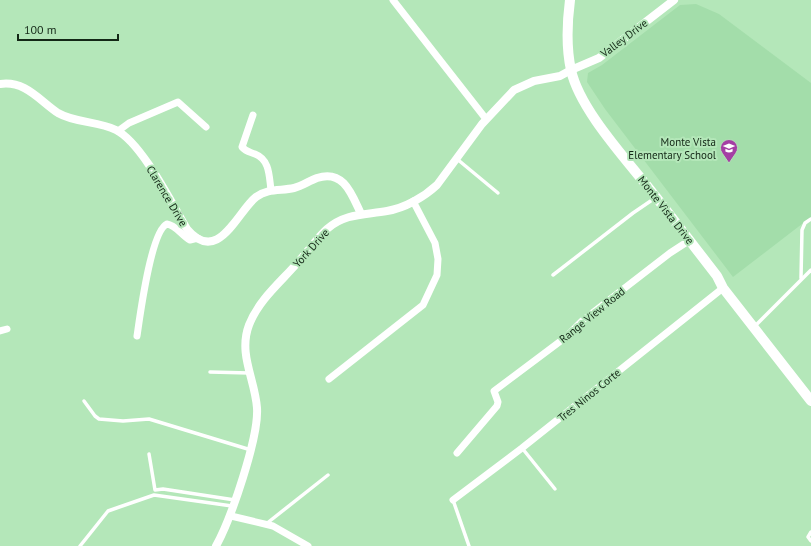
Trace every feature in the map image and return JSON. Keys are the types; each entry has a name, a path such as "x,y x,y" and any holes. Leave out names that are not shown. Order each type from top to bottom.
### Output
{"main road":[{"name":"Monte Vista Drive","path":"570,0 566,25 571,70 579,95 594,118 690,240 717,276 723,288 811,401"}],"street":[{"path":"393,0 486,119"},
{"name":"Valley Drive","path":"571,70 599,58 674,0"},
{"name":"York Drive","path":"216,546 231,516 251,450 257,420 257,407 246,361 245,346 249,325 263,300 328,228 343,218 387,211 413,201 429,192 437,185 486,119 514,90 534,82 560,76 571,70"},
{"name":"Clarence Drive","path":"0,84 28,88 49,107 66,117 100,124 118,131 130,140 143,156 187,230 198,238"},
{"path":"118,131 140,117 178,102 206,127"},
{"path":"253,114 242,147 246,151 263,158 266,162 271,190"},
{"path":"137,336 147,276 156,238 163,226 171,225 185,238 190,240 198,238 214,241 223,235 238,220 256,197 266,191 294,188 319,178 332,177 348,186 361,214"},
{"path":"329,379 387,335 423,305 437,275 438,259 434,243 413,201"},
{"name":"Range View Road","path":"457,453 496,406 498,402 494,391 566,337 582,321 670,252 690,240"},
{"name":"Tres Ninos Corte","path":"453,500 522,448 723,288"},
{"path":"231,516 266,524 308,546"}],"lane":[{"path":"456,158 467,165 498,193"},
{"path":"553,275 656,196"},
{"path":"800,281 802,269 802,230 805,223 811,219"},
{"path":"753,327 811,270"},
{"path":"210,372 249,373"},
{"path":"84,401 95,416 104,420 149,419 251,450"},
{"path":"522,448 555,489"},
{"path":"149,454 155,490 163,489 234,503"},
{"path":"266,524 328,475"},
{"path":"80,546 108,511 154,495 234,503"},
{"path":"453,500 469,546"},
{"path":"811,532 808,537 811,542"}],"shaded area":[{"name":"Monte Vista Elementary School","path":"696,4 719,14 811,83 811,217 733,277 605,109 587,82 588,73 602,65 680,5"}],"place":[{"name":"Monte Vista Elementary School","path":"729,163"}]}
